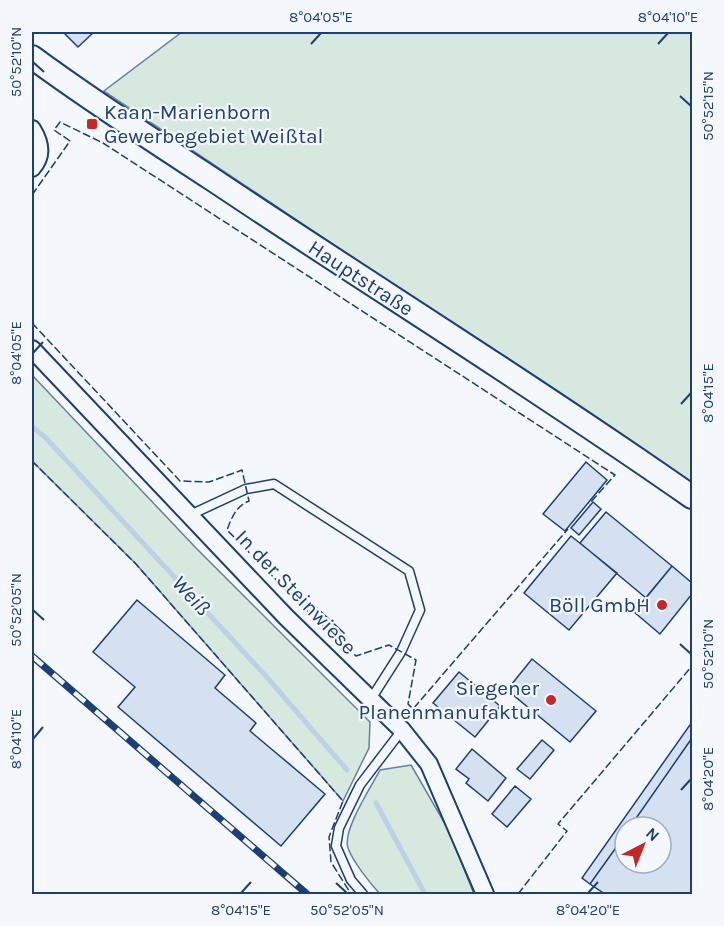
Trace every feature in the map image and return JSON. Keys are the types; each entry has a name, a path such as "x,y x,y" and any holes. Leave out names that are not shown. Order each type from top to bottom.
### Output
{"main road":[{"name":"Hauptstraße","path":"32,57 88,98 488,359 693,497"}],"street":[{"path":"32,129 38,140 40,153 32,168"},
{"name":"In der Steinwiese","path":"32,350 286,617 402,730 429,764 484,894"}],"lane":[{"path":"190,515 246,489 274,484 409,571 420,610 401,652 371,699"},
{"path":"363,894 351,880 336,846 339,828 360,785 402,730"}],"shaded area":[{"path":"182,32 692,32 692,485 104,91"},
{"path":"32,375 196,548 370,722 369,748 343,801 136,564 32,461"},
{"path":"411,765 448,829 474,894 380,894 350,854 347,840 349,831 358,809 380,770"}],"building":[{"path":"63,32 94,32 78,47"},
{"path":"586,462 607,480 565,531 543,514"},
{"path":"593,502 601,509 579,535 571,528"},
{"path":"606,512 672,566 646,598 580,543"},
{"path":"571,536 617,573 569,630 524,593"},
{"name":"Böll GmbH","path":"672,566 692,583 692,594 660,634 634,612"},
{"path":"137,600 225,675 215,688 256,723 250,731 325,794 281,846 118,707 135,687 93,652"},
{"path":"316,607 344,633 340,638 312,611"},
{"name":"Siegener Planenmanufaktur","path":"532,659 596,711 570,742 507,690"},
{"path":"459,672 500,706 475,737 433,703"},
{"path":"692,722 692,738 638,815 626,815"},
{"path":"692,738 692,894 605,894 590,884 613,852 613,875 673,875 673,815 638,815"},
{"path":"542,740 554,750 530,779 517,769"},
{"path":"472,749 506,778 488,801 466,783 469,779 456,769"},
{"path":"515,786 531,799 507,827 492,814"},
{"path":"613,834 613,852 590,884 582,878"}],"waterway":[{"name":"Weiß","path":"32,427 44,436 265,675 347,770"},
{"name":"Weiß","path":"376,803 425,894"}],"railway":[{"path":"32,656 307,894"}],"fence":[{"path":"32,195 70,141 54,130 60,122 103,143 615,475 589,504"},
{"path":"32,323 180,481 209,482 242,470 249,501 238,509 227,530 305,609 356,656 389,645 416,660 408,704 413,709 568,529"},
{"path":"32,461 136,564 343,801 329,837 331,862 351,894"},
{"path":"518,894 567,831 558,824 692,666"}],"place":[{"name":"Kaan-Marienborn Gewerbegebiet Weißtal","path":"92,124"},
{"name":"Böll GmbH","path":"662,605"},
{"name":"Siegener Planenmanufaktur","path":"551,700"}]}
